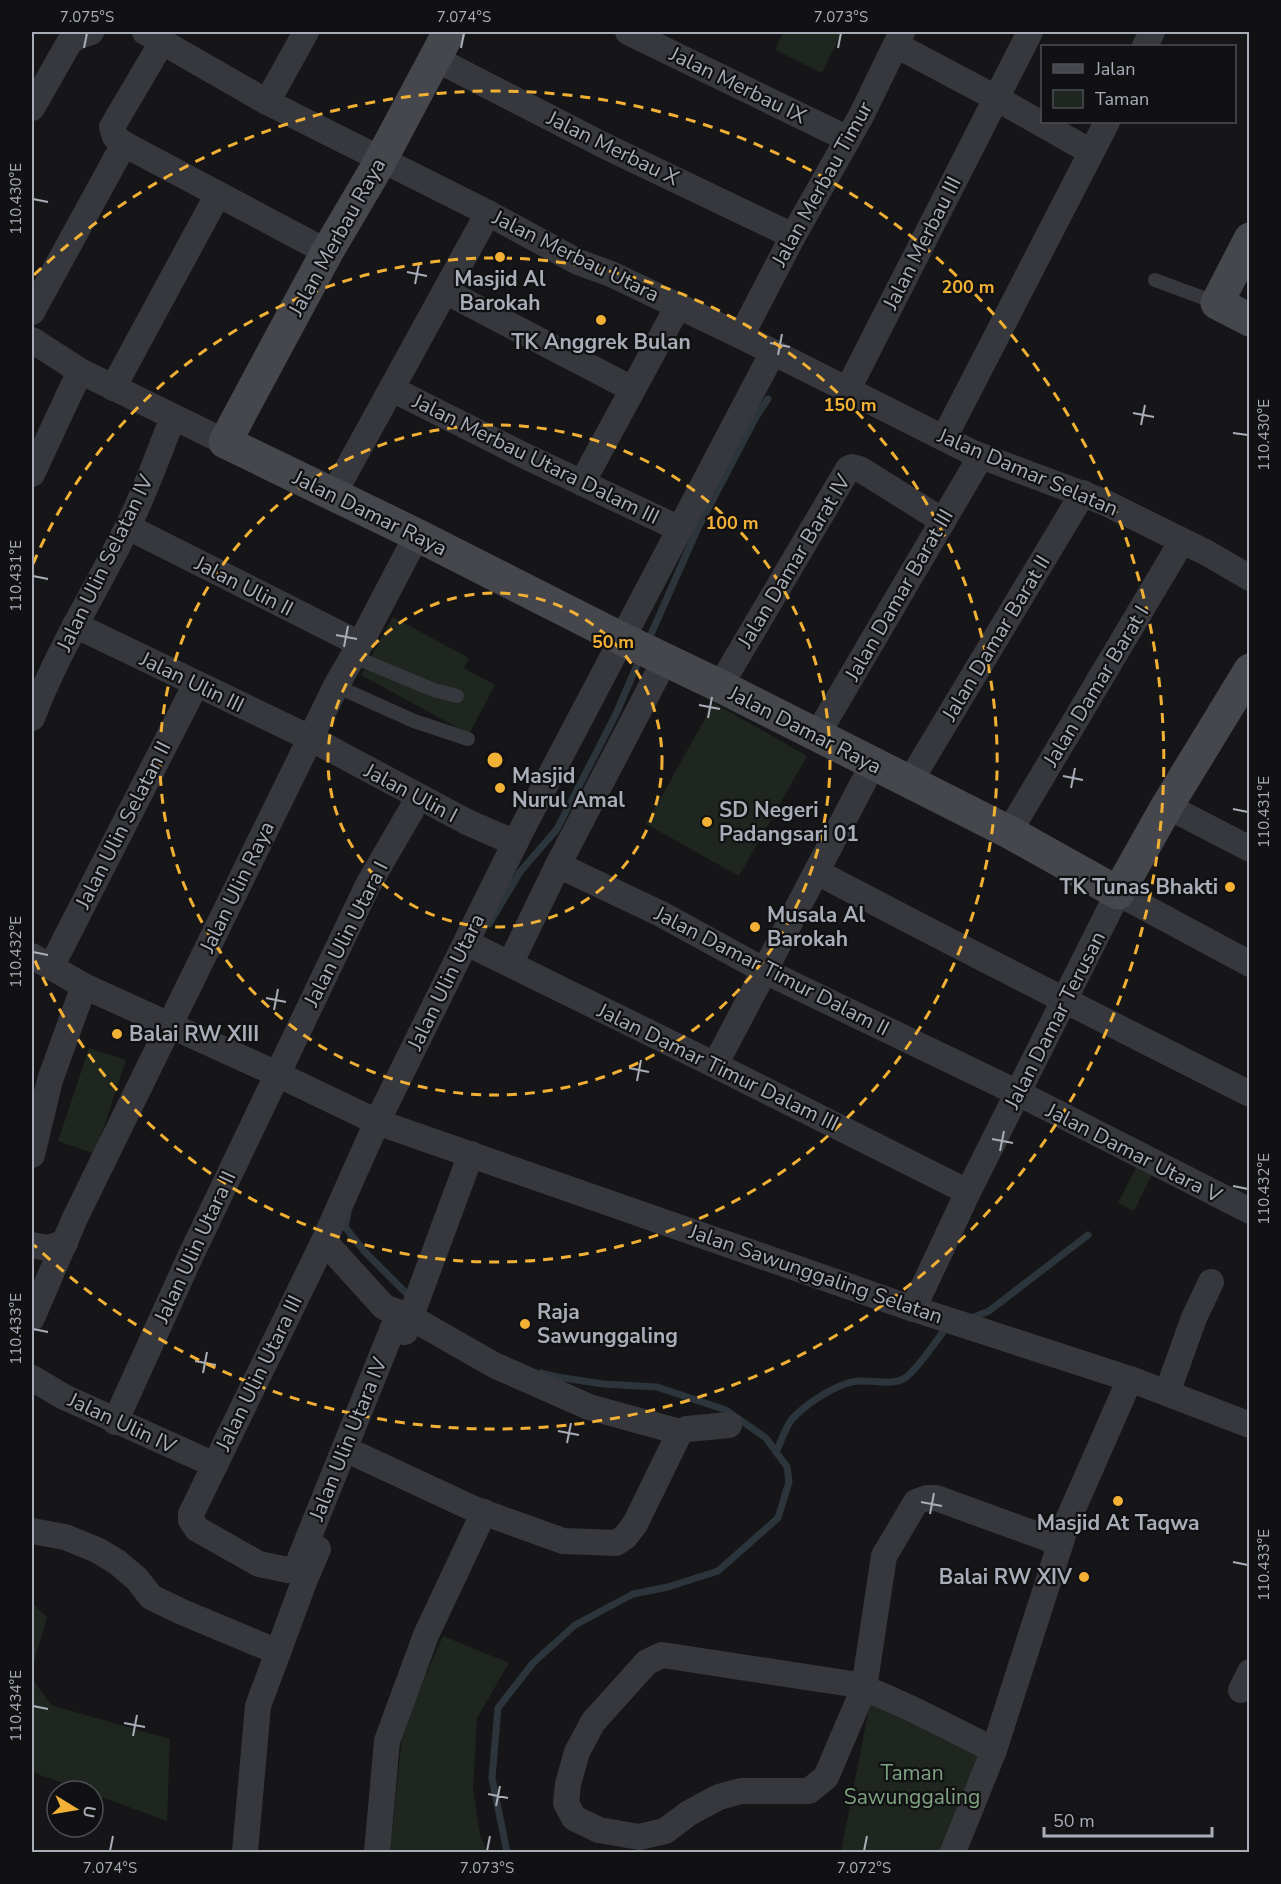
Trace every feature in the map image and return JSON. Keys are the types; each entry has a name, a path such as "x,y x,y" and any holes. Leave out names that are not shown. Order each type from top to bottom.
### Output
{"street":[{"path":"32,108 69,43 78,36 91,32"},
{"path":"267,102 306,32"},
{"name":"Jalan Merbau IX","path":"628,32 848,139"},
{"name":"Jalan Merbau III","path":"848,389 1030,32"},
{"path":"899,38 996,98 1091,152"},
{"name":"Jalan Merbau Timur","path":"741,336 793,236 848,139 899,38"},
{"path":"32,312 166,39"},
{"name":"Jalan Merbau Utara","path":"166,39 267,102 488,213 578,262 611,274 773,352"},
{"name":"Jalan Merbau Raya","path":"225,442 442,45"},
{"name":"Jalan Merbau X","path":"442,45 605,146 793,236"},
{"path":"944,438 1106,123"},
{"path":"118,136 218,194 327,252"},
{"path":"113,388 218,194"},
{"path":"333,495 488,213"},
{"path":"1250,239 1217,303 1250,320"},
{"path":"445,291 632,389"},
{"path":"582,483 678,306"},
{"path":"32,340 80,371 225,442"},
{"path":"510,963 558,865 644,650 680,529 773,352"},
{"name":"Jalan Damar Selatan","path":"773,352 981,456 1083,493 1207,553 1250,578"},
{"path":"32,474 80,371"},
{"name":"Jalan Merbau Utara Dalam III","path":"392,389 523,455 680,529"},
{"name":"Jalan Ulin Selatan IV","path":"32,718 41,671 75,625 128,526 173,418"},
{"name":"Jalan Damar Raya","path":"225,442 720,686 1009,832 1118,893"},
{"name":"Jalan Damar Barat III","path":"817,735 981,456"},
{"name":"Jalan Damar Barat IV","path":"720,686 848,469 852,467 860,469 943,521"},
{"name":"Jalan Damar Barat II","path":"909,783 1083,493"},
{"name":"Jalan Ulin II","path":"128,526 356,650"},
{"name":"Jalan Ulin Raya","path":"32,1319 64,1243 169,1025 336,686 417,535"},
{"name":"Jalan Damar Barat I","path":"1009,832 1182,541"},
{"name":"Jalan Ulin III","path":"75,625 310,738"},
{"name":"Jalan Ulin Utara","path":"382,1124 473,946 515,843 644,650"},
{"path":"1250,670 1167,806 1118,893 1250,964"},
{"name":"Jalan Ulin Selatan II","path":"41,962 195,684"},
{"name":"Jalan Ulin I","path":"310,738 467,822 515,843"},
{"path":"715,1065 873,764"},
{"name":"Jalan Ulin Utara I","path":"277,1074 368,885 419,797"},
{"path":"1167,806 1250,849"},
{"name":"Jalan Damar Timur Dalam II","path":"558,865 661,914 765,971 1018,1094"},
{"path":"817,872 961,949 1250,1094"},
{"name":"Jalan Damar Terusan","path":"913,1309 968,1192 1118,893"},
{"name":"Jalan Damar Timur Dalam III","path":"473,946 968,1192"},
{"path":"41,962 84,986 382,1124"},
{"path":"32,1155 50,1080 84,986"},
{"name":"Jalan Ulin Utara II","path":"115,1422 277,1074"},
{"name":"Jalan Damar Utara V","path":"1018,1094 1250,1211"},
{"name":"Jalan Sawunggaling Selatan","path":"382,1124 913,1309 1130,1379 1250,1425"},
{"name":"Jalan Ulin Utara III","path":"297,1566 288,1570 259,1564 197,1528 191,1520 191,1514 382,1124"},
{"path":"245,1852 258,1706 304,1582 331,1500 358,1455 410,1309 471,1154"},
{"path":"324,1240 384,1307 410,1309 494,1365 589,1407 680,1432 687,1429 729,1425"},
{"path":"32,1245 46,1248 64,1243"},
{"path":"1167,1393 1194,1318 1211,1282"},
{"name":"Jalan Ulin Utara IV","path":"297,1566 331,1500 410,1309"},
{"name":"Jalan Ulin IV","path":"32,1377 64,1397 115,1422 215,1465"},
{"path":"952,1852 994,1750 1068,1520 1130,1379"},
{"path":"358,1455 484,1512 563,1541 616,1543 625,1537 635,1524 680,1432"},
{"path":"994,1750 864,1688 834,1681 662,1655 646,1662 593,1722 577,1752 567,1784 566,1803 574,1818 599,1830 639,1837 665,1831 689,1813 709,1802 741,1791 809,1791 826,1776 864,1688 884,1556 916,1502 936,1497 1060,1543"},
{"path":"377,1852 387,1741 426,1635 484,1512"},
{"path":"32,1531 65,1537 96,1550 117,1562 137,1579 151,1597 278,1652"}],"lane":[{"path":"1155,280 1217,303"},
{"path":"356,650 434,690 457,696"},
{"path":"336,686 414,722 468,739"}],"green space":[{"path":"783,32 842,32 822,73 775,50"},
{"path":"393,617 469,658 464,668 495,685 469,734 361,675"},
{"path":"714,703 807,756 739,876 646,824"},
{"path":"89,1048 126,1060 95,1154 58,1141"},
{"path":"1139,1162 1154,1170 1134,1211 1118,1203"},
{"path":"32,1603 47,1617 32,1669"},
{"path":"443,1636 509,1663 477,1718 473,1789 480,1835 487,1852 390,1852 403,1727"},
{"path":"32,1678 51,1705 170,1739 167,1821 105,1798 105,1779 51,1779 32,1772"},
{"name":"Taman Sawunggaling","path":"870,1703 987,1752 945,1852 841,1852"}],"waterway":[{"path":"648,641 697,530 756,417 768,399"},
{"path":"489,924 520,872 557,829 616,714 641,656"},
{"path":"348,1214 345,1227 364,1251 410,1297"},
{"path":"971,1318 989,1311 1088,1235"},
{"path":"776,1452 792,1419 805,1407 832,1390 851,1382 888,1382 905,1378 949,1327"},
{"path":"507,1852 492,1778 498,1708 533,1663 575,1625 633,1594 668,1587 718,1571 778,1518 789,1482 787,1467 766,1438 726,1410 657,1387 603,1384 541,1373"}],"place":[{"name":"Masjid Al Barokah","path":"500,257"},
{"name":"TK Anggrek Bulan","path":"601,320"},
{"name":"Masjid Nurul Amal","path":"500,788"},
{"name":"SD Negeri Padangsari 01","path":"707,822"},
{"name":"TK Tunas Bhakti","path":"1230,887"},
{"name":"Musala Al Barokah","path":"755,927"},
{"name":"Balai RW XIII","path":"117,1034"},
{"name":"Raja Sawunggaling","path":"525,1324"},
{"name":"Masjid At Taqwa","path":"1118,1501"},
{"name":"Balai RW XIV","path":"1084,1577"}]}
